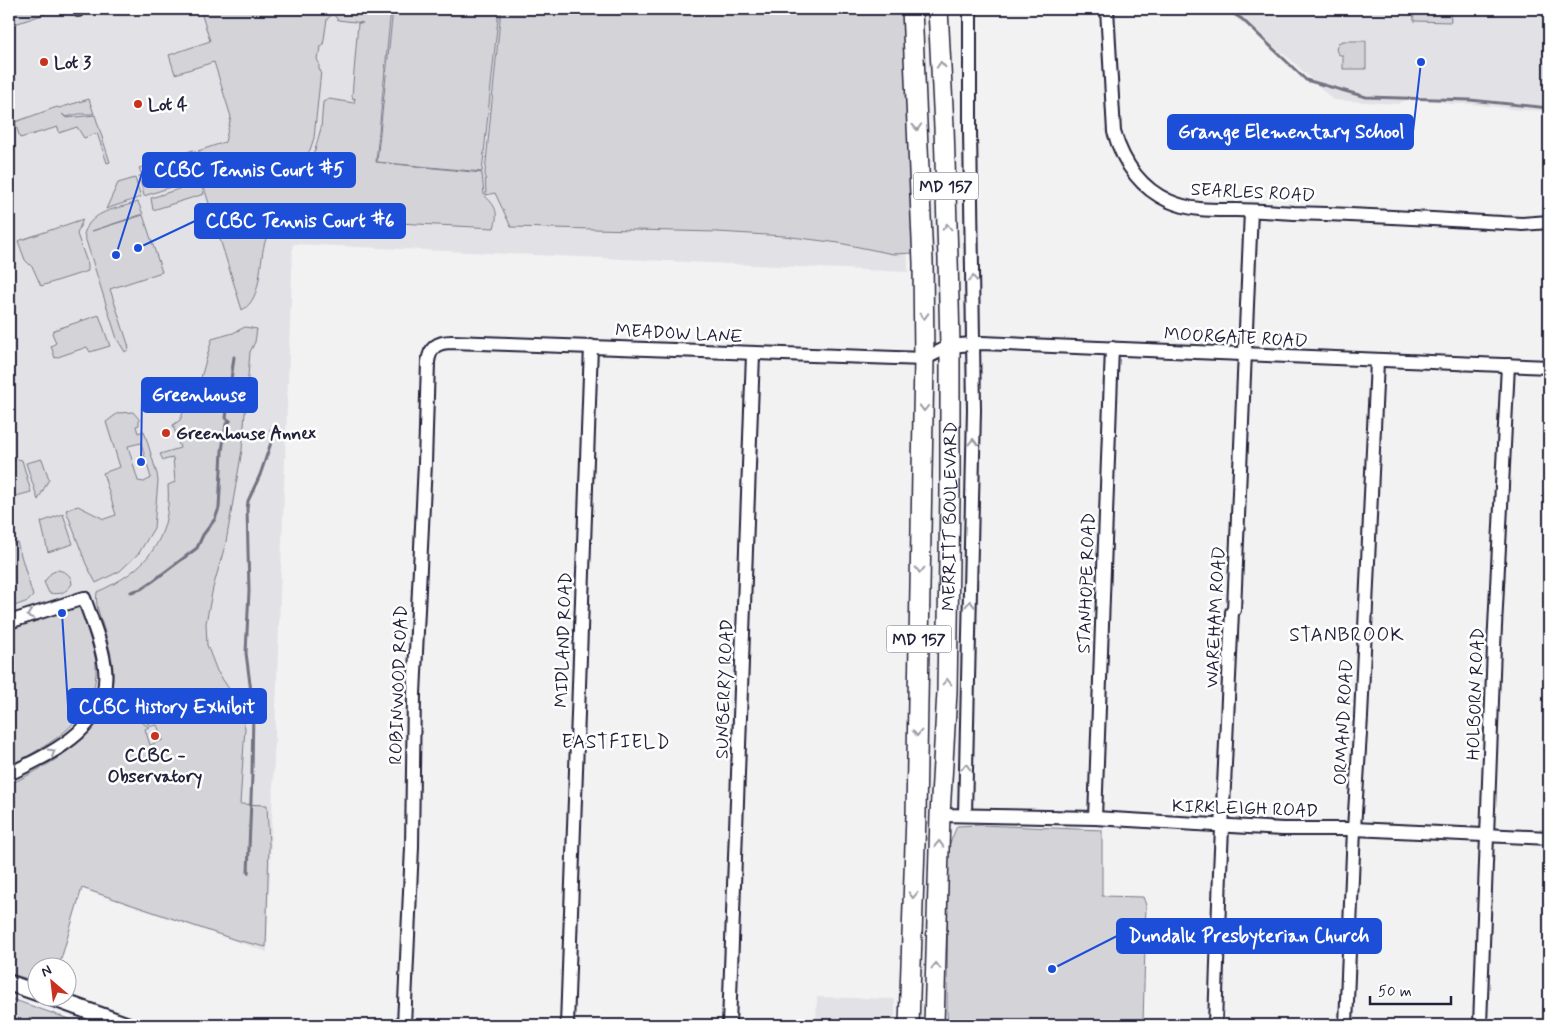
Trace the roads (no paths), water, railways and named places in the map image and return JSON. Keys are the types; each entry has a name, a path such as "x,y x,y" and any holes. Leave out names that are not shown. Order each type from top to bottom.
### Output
{"main road":[{"name":"MERRITT BOULEVARD","path":"909,1020 916,805 924,359 912,9"},
{"name":"MERRITT BOULEVARD","path":"936,1022 940,815 947,692 950,492 950,346 944,127 938,9"}],"street":[{"name":"MERRITT BOULEVARD","path":"965,815 973,343 970,9"},
{"name":"SEARLES ROAD","path":"1107,9 1114,132 1119,149 1139,180 1168,201 1206,210 1522,224 1549,222"},
{"name":"WAREHAM ROAD","path":"1215,1025 1222,826 1232,612 1234,610 1251,211"},
{"name":"MEADOW LANE","path":"433,347 438,343 452,342 924,359"},
{"name":"MOORGATE ROAD","path":"924,359 950,346 973,343 1549,367"},
{"name":"MIDLAND ROAD","path":"567,1025 591,346"},
{"name":"ROBINWOOD ROAD","path":"404,1025 412,847 414,694 428,355 433,347"},
{"name":"STANHOPE ROAD","path":"1095,818 1112,348"},
{"name":"SUNBERRY ROAD","path":"729,1025 753,354"},
{"name":"ORMAND ROAD","path":"1346,1025 1377,361"},
{"name":"HOLBORN ROAD","path":"1480,1025 1494,648 1508,365"},
{"path":"9,622 84,598 101,648 105,669 104,690 100,702 82,731 70,741 9,774"},
{"name":"KIRKLEIGH ROAD","path":"940,815 1095,818 1282,829 1354,829 1549,838"},
{"path":"9,983 28,990"},
{"path":"75,1006 127,1025"}],"waterway":[{"path":"1226,9 1242,19 1306,80 1366,97 1470,100 1549,108"},
{"path":"230,421 226,418 234,357"},
{"path":"131,592 141,589 197,548 203,535 215,519 219,508 222,451 226,424 230,421"},
{"path":"271,430 284,434"},
{"path":"248,873 253,707 246,653 249,591 247,509 248,501 260,475 275,431"}],"place":[{"name":"Lot 3","path":"44,62"},
{"name":"Grange Elementary School","path":"1421,62"},
{"name":"Lot 4","path":"138,104"},
{"name":"CCBC Tennis Court #6","path":"138,248"},
{"name":"CCBC Tennis Court #5","path":"116,255"},
{"name":"Greenhouse Annex","path":"166,433"},
{"name":"Greenhouse","path":"141,462"},
{"name":"CCBC History Exhibit","path":"62,613"},
{"name":"CCBC - Observatory","path":"155,736"},
{"name":"Dundalk Presbyterian Church","path":"1052,969"}],"district":[{"name":"STANBROOK","path":"1347,634"},
{"name":"EASTFIELD","path":"616,741"}]}
